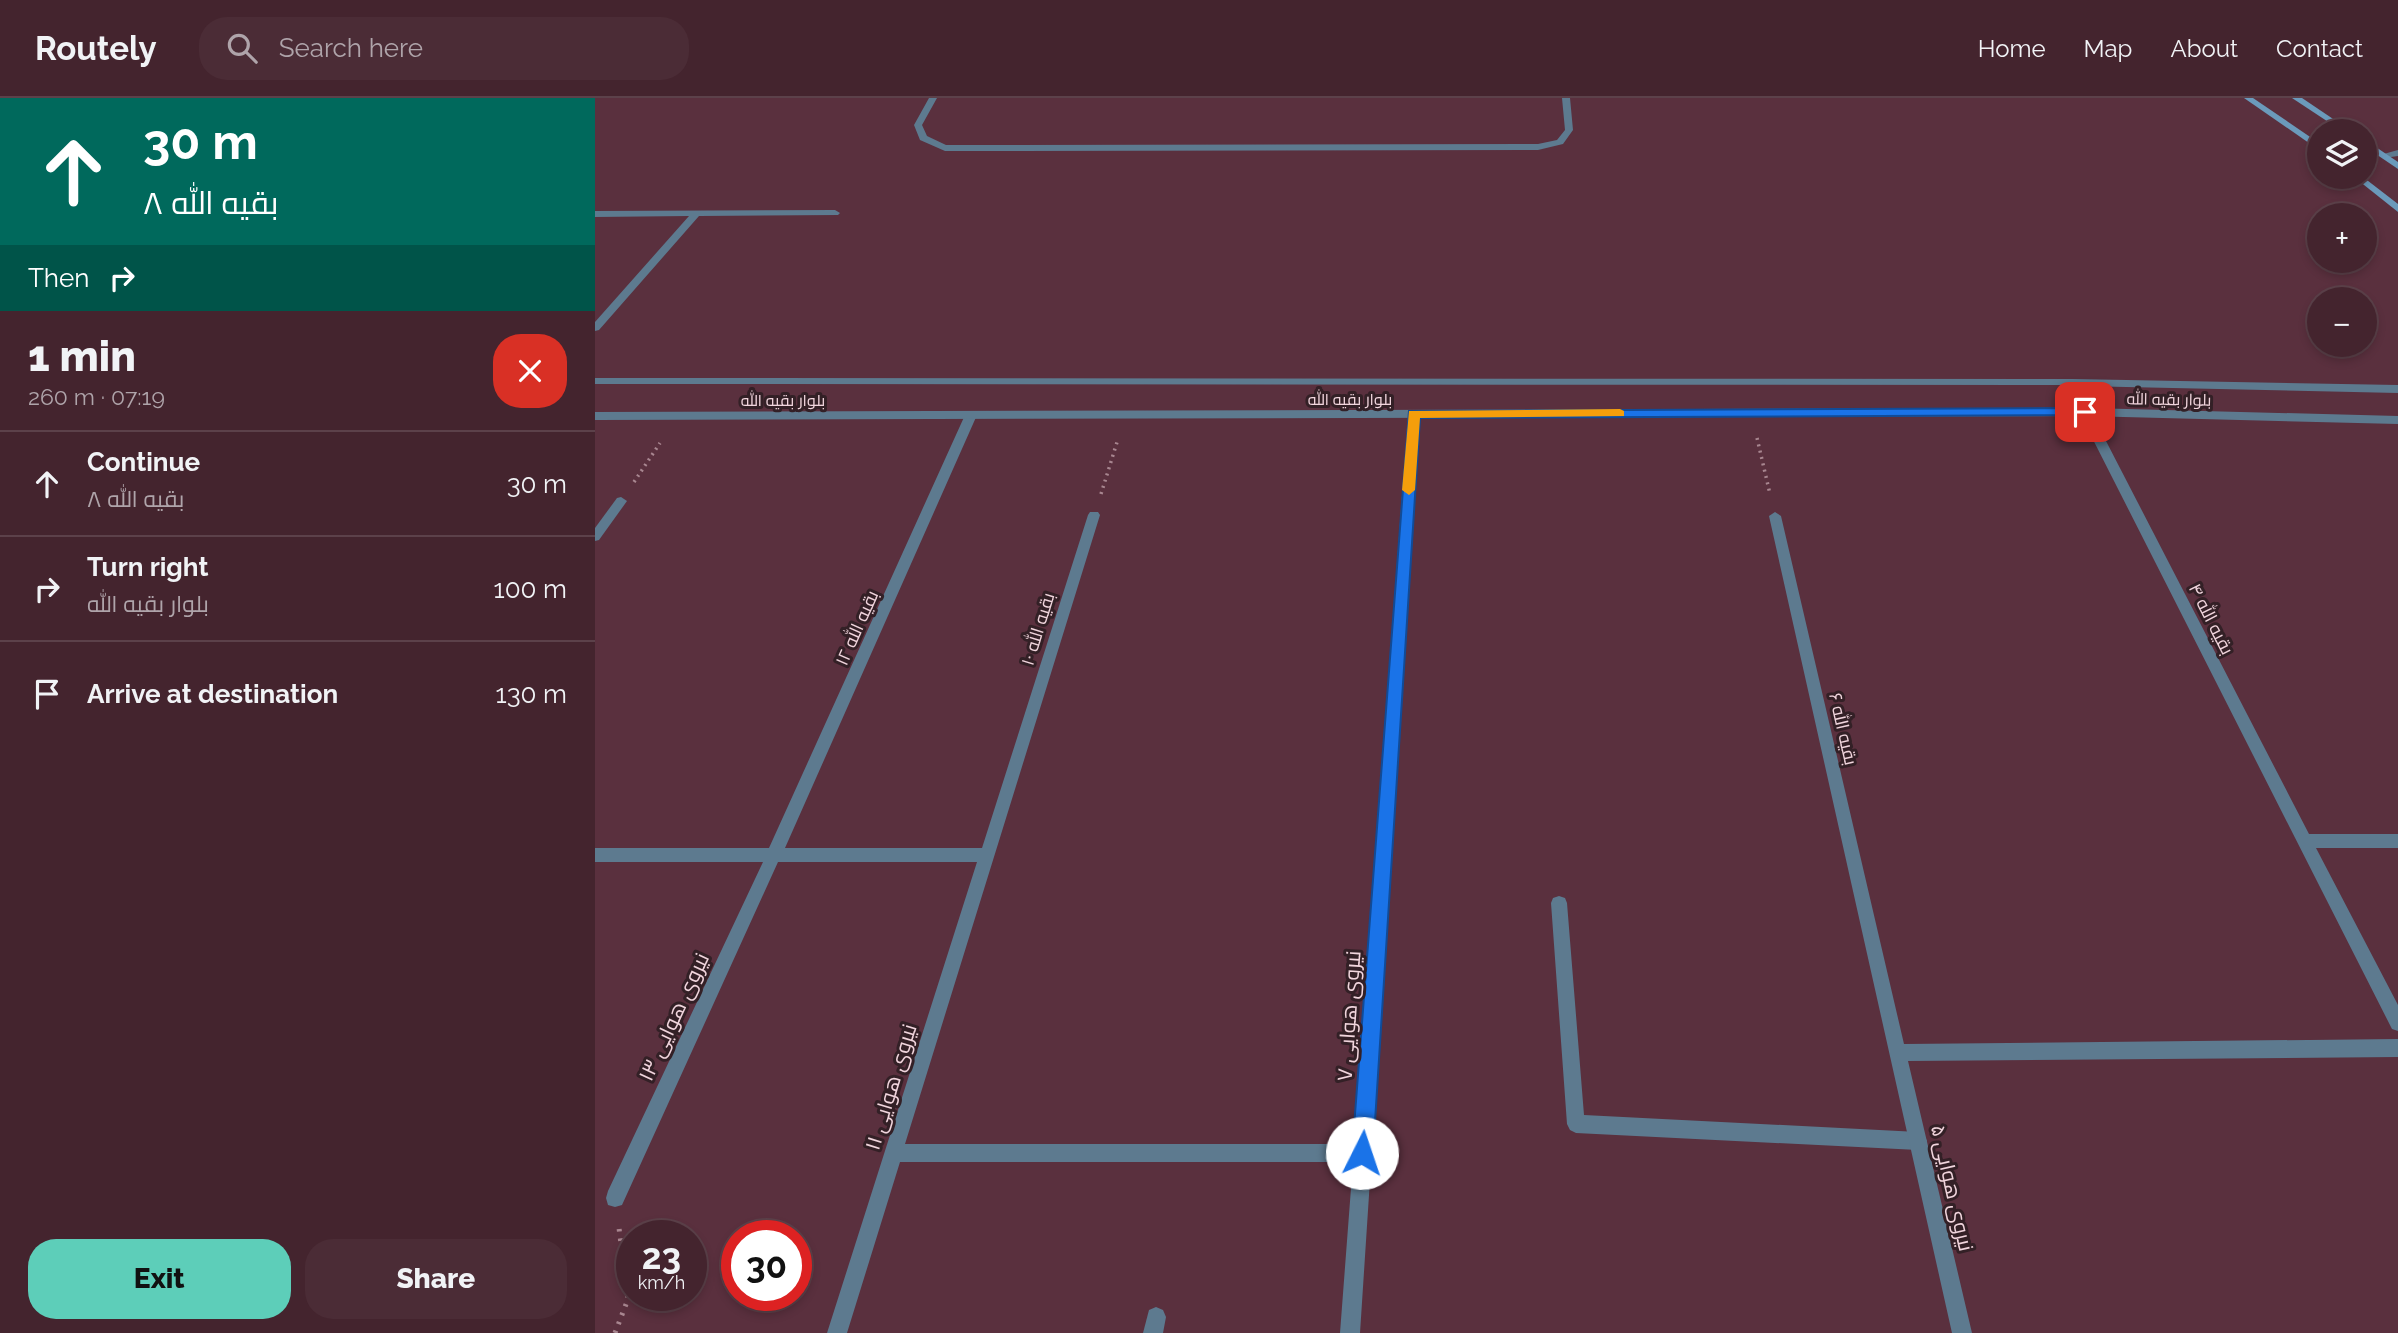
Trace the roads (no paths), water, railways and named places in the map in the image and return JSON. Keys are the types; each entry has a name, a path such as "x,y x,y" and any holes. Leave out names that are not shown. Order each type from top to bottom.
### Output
{"main road":[{"path":"2248,98 2307,139"},
{"path":"2296,98 2328,119"},
{"path":"2377,150 2398,166"},
{"path":"2373,189 2398,209"}],"street":[{"path":"933,98 918,125 923,138 945,148 1538,147 1560,142 1569,130 1566,98"},
{"path":"2384,155 2398,153"},
{"path":"595,328 697,213"},
{"path":"595,214 835,213"},
{"name":"بلوار بقیه الله","path":"595,380 2073,382 2398,389"},
{"name":"بقیه الله ۴","path":"2073,382 2085,412 2398,1023"},
{"name":"بلوار بقیه الله","path":"595,416 2085,412 2398,420"},
{"name":"نیروی هوایی ۷","path":"1350,1333 1414,414"},
{"name":"بقیه الله ۱۲","path":"774,855 971,415"},
{"path":"595,536 621,501"},
{"name":"بقیه الله ۱۰","path":"988,855 1094,515"},
{"name":"بقیه الله ۶","path":"1775,516 1897,1053"},
{"path":"2306,841 2398,841"},
{"path":"595,855 988,855"},
{"name":"نیروی هوایی ۱۳","path":"615,1198 774,855"},
{"name":"نیروی هوایی ۱۱","path":"837,1333 988,855"},
{"path":"1559,903 1576,1124 1918,1141"},
{"path":"1897,1053 2398,1048"},
{"name":"نیروی هوایی ۵","path":"1897,1053 1962,1333"},
{"path":"894,1153 1362,1153"}]}
